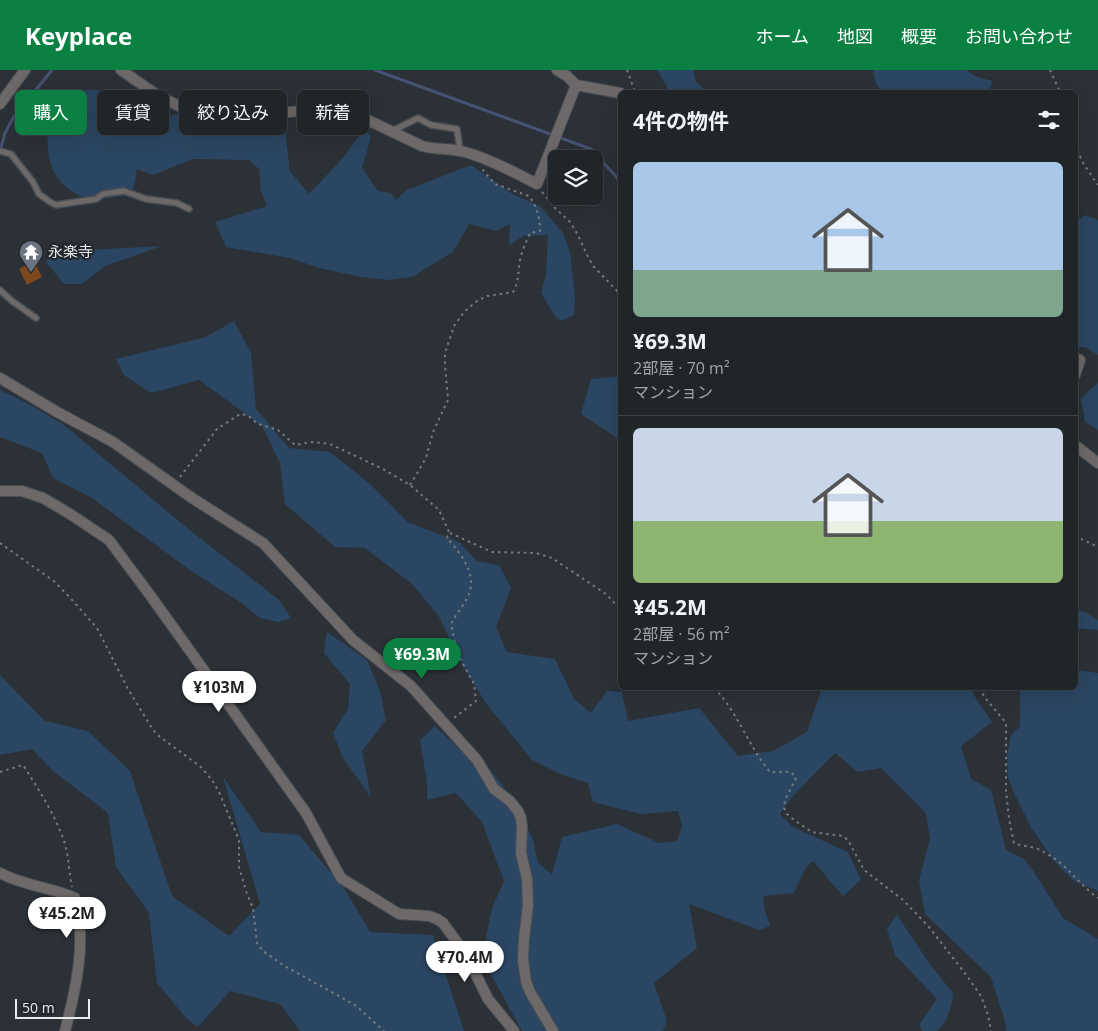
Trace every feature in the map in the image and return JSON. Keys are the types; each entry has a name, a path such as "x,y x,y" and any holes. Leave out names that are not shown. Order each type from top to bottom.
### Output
{"street":[{"path":"0,104 25,70"},
{"path":"121,70 175,106 193,113 224,119 329,110 355,114 427,147 460,151 474,155 537,184 576,85"},
{"path":"557,70 576,85 618,93"},
{"path":"0,378 113,442 174,485 263,543 352,640 411,686 478,760 494,789 510,802 521,818 521,853 527,879 528,896 524,953 526,981 530,992 553,1031"},
{"path":"1078,447 1098,463"},
{"path":"0,491 22,490 43,498 109,540 150,594 306,813 341,878 398,914 429,916 443,923 466,956 488,999 514,1031"},
{"path":"0,873 13,880 75,898 80,924 78,966 65,1031"}],"lane":[{"path":"391,131 418,118 431,125 457,130 460,151"},
{"path":"0,151 11,154 33,182 39,194 56,205 96,199 103,194 124,191 146,199 177,203 189,209"},
{"path":"0,290 36,318"}],"path":[{"path":"627,70 634,90"},
{"path":"1050,70 1059,90"},
{"path":"1078,151 1083,163 1098,185"},
{"path":"410,486 426,458 433,432 448,400 444,365 445,353 454,326 464,312 477,301 486,296 513,292 517,284 523,247 530,234 540,230 540,221 536,207 529,196 495,184 488,178 474,155"},
{"path":"537,184 555,208 570,222 594,267 618,292"},
{"path":"174,485 217,429 240,414 248,414 258,424 278,430 295,445 312,442 330,444 383,469 410,486 439,510 449,532 492,552 536,553 552,558 606,594 618,607"},
{"path":"446,725 476,701 474,684 457,653 451,624 469,593 471,582 469,571 460,554 447,538 449,532"},
{"path":"1078,537 1098,547"},
{"path":"0,542 55,582 74,602 97,628 128,689 154,730 160,737 201,768 212,780 239,840 239,867 247,894 254,908 257,943 260,947 283,965 355,1005 384,1031"},
{"path":"716,690 737,717 770,772 790,772 796,778 785,800 784,808 787,814 812,832 842,836 848,840 864,870 903,900 929,927 967,976 981,996 988,1015 991,1031"},
{"path":"980,690 1006,723 1006,791 1010,829 1014,843 1041,850 1054,857 1098,898"},
{"path":"0,772 23,765 48,805 65,845 75,898"}],"shaded area":[{"path":"657,70 693,70 696,82 706,90 669,90"},
{"path":"873,70 966,70 975,76 992,81 990,90 881,90 876,84"},
{"path":"87,90 97,90 97,135 169,135 169,117 176,114 179,115 179,135 286,135 290,171 309,194 342,159 360,135 369,134 371,137 362,168 378,191 391,193 396,200 407,190 471,165 514,195 540,206 563,233 570,253 575,296 574,315 561,321 555,316 541,293 546,274 548,235 523,236 509,246 510,224 496,231 469,224 453,252 412,277 389,280 361,277 319,268 290,258 226,247 215,222 267,206 260,189 260,170 249,160 193,159 153,175 137,169 134,187 128,195 95,198 79,195 67,188 54,172 49,156 47,135 87,135"},
{"path":"1085,215 1098,220 1098,355 1085,347 1078,347 1078,220"},
{"path":"162,246 105,266 82,284 64,284 46,262 51,252"},
{"path":"234,321 251,353 256,409 289,448 330,452 369,483 408,522 459,542 477,561 499,565 511,588 496,627 507,652 555,659 574,699 591,713 607,691 622,692 628,721 699,708 738,756 773,751 807,732 821,690 970,690 992,722 961,746 971,779 991,790 1006,850 1024,859 1063,918 1098,939 1098,1031 1006,1031 1005,1021 991,977 925,914 919,880 930,839 926,813 881,768 858,772 835,753 793,796 780,814 793,827 848,852 861,880 843,896 813,861 805,869 794,893 763,896 770,926 759,930 689,904 697,948 654,983 667,1021 663,1031 522,1031 482,958 492,908 504,881 482,822 456,793 427,800 427,783 420,740 435,726 472,761 488,767 515,801 533,840 538,863 552,874 562,837 617,824 659,843 677,841 682,826 678,811 641,814 593,802 588,783 560,774 532,760 485,702 466,671 438,615 411,583 365,548 335,547 285,504 280,463 262,426 199,380 151,393 124,375 116,359 206,337"},
{"path":"618,376 618,439 581,414 591,379"},
{"path":"1098,383 1098,430 1085,422 1081,398"},
{"path":"0,390 27,403 64,425 181,523 279,600 291,618 279,622 260,618 240,602 194,573 92,498 53,478 42,453 0,437"},
{"path":"1078,611 1083,611 1098,620 1098,630 1078,628"},
{"path":"327,632 367,660 380,691 386,720 362,751 371,797 343,758 333,733 348,709 350,684 324,653"},
{"path":"1078,670 1098,673 1098,891 1074,881 1054,861 1032,829 1016,797 1008,778 1007,756 1011,735 1020,726 1020,690 1078,690"},
{"path":"0,675 45,721 88,731 130,771 172,896 229,936 260,904 223,777 261,832 299,835 344,888 370,932 433,935 464,1031 300,1031 280,1004 230,991 198,1027 187,1019 157,983 149,913 116,867 108,813 53,771 32,749 0,755"},
{"path":"897,915 929,963 953,993 949,1014 937,1031 922,1031 919,1025 937,999 895,955 887,929"}],"building":[{"name":"永楽寺","path":"34,261 42,277 27,285 19,269"}],"waterway":[{"path":"0,151 5,133 13,118 52,70"},
{"path":"375,70 591,149 618,179"}],"place":[{"name":"永楽寺","path":"31,273"}]}
